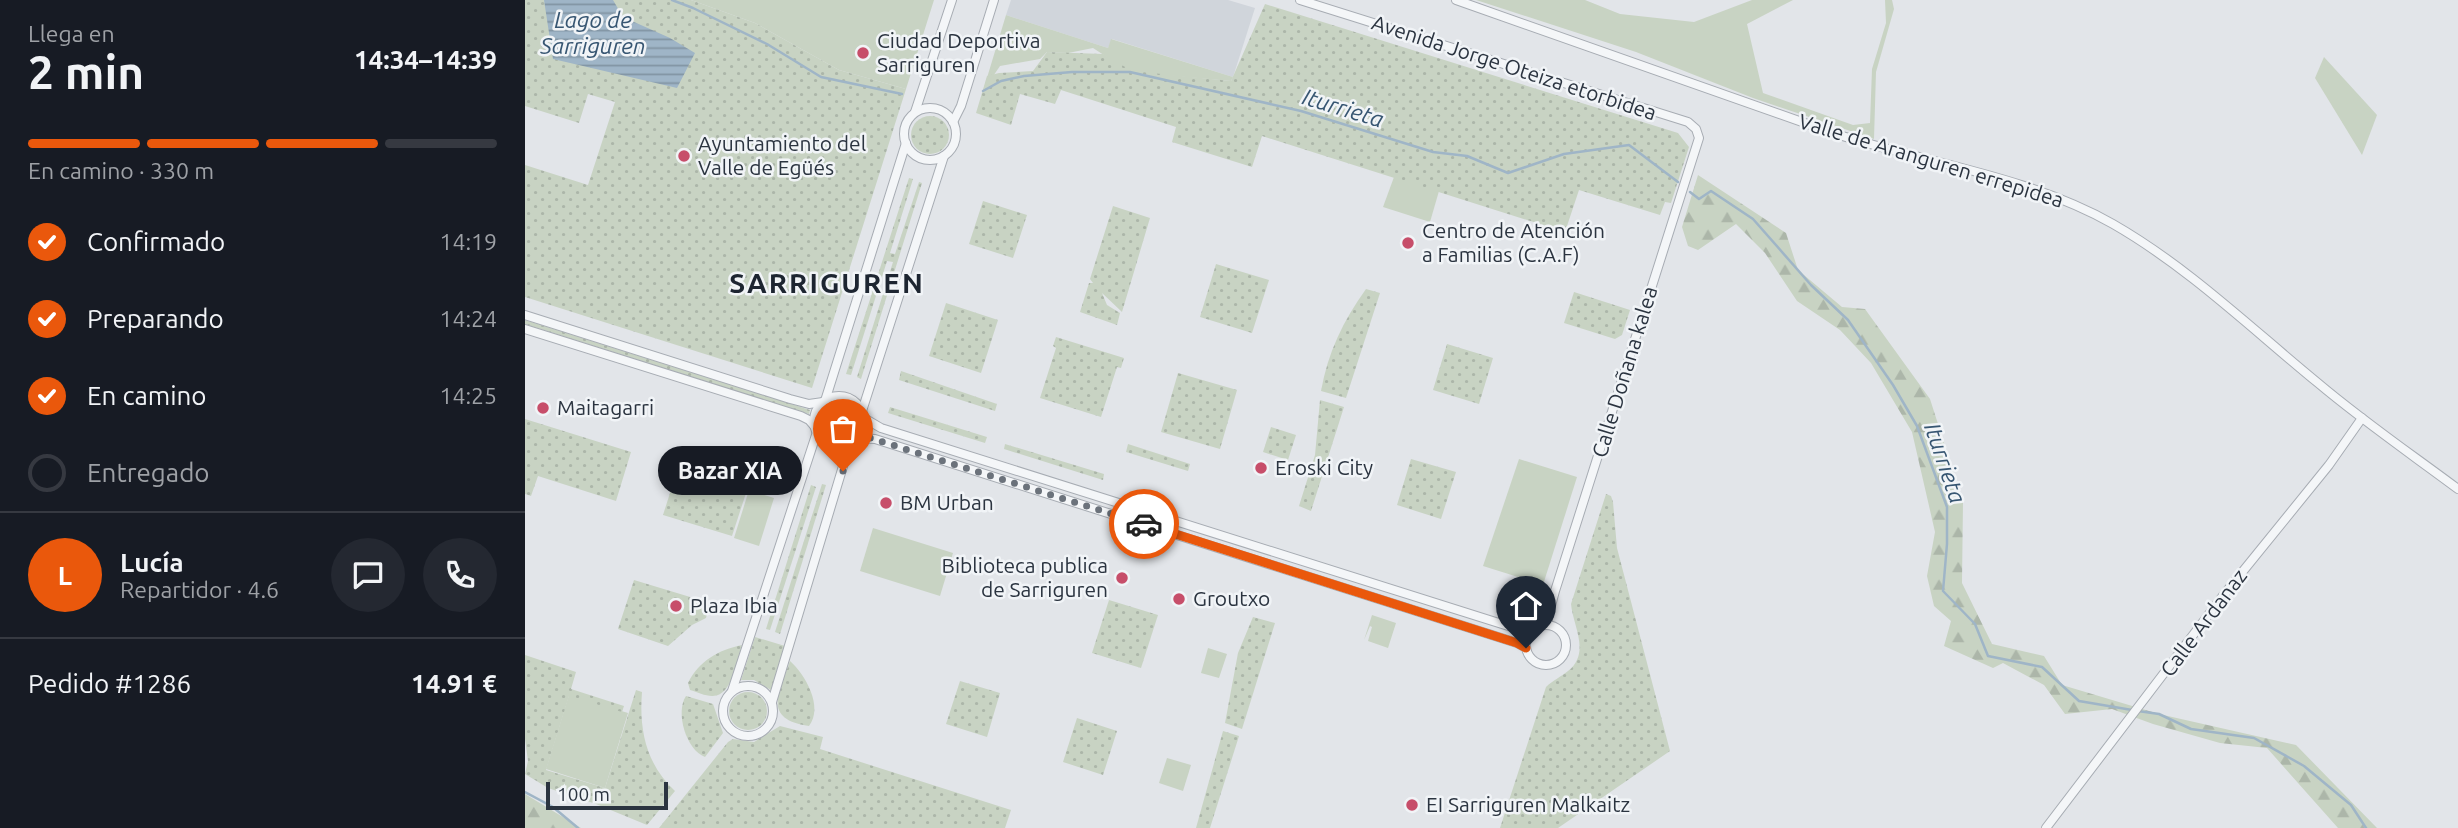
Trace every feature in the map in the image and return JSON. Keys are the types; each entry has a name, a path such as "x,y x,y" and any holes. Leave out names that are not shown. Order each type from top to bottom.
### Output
{"street":[{"path":"732,691 816,430 816,411 824,401 906,143 905,126 915,113 952,0"},
{"path":"953,122 961,106 994,0"},
{"name":"Avenida Jorge Oteiza etorbidea","path":"1300,0 1688,122"},
{"name":"Valle de Aranguren errepidea","path":"1457,0 1836,134 1896,153 2014,183 2081,208 2161,255 2363,418 2458,489"},
{"path":"772,702 854,441 863,429 863,415 943,156 954,144 956,129 948,115 932,108 915,113"},
{"name":"Calle Doñana kalea","path":"1548,625 1555,591 1699,138 1696,129 1688,122"},
{"path":"906,143 915,155 922,158 929,160 943,156"},
{"path":"525,315 809,404 835,396 845,397 855,402 872,424 886,429 1519,629 1532,630 1548,625 1559,630 1565,637 1566,648 1562,657 1554,663 1542,664 1532,659 1526,648 1517,643 875,439 854,441 840,446 830,445 821,439 803,417 525,329"},
{"name":"Calle Ardanaz","path":"2046,828 2363,418"},
{"path":"1526,648 1527,638 1532,630"},
{"path":"739,687 754,687 768,695 772,702 773,711 768,726 755,736 739,735 727,726 722,712 726,697 732,691 739,687"}],"shaded area":[{"path":"1011,0 1228,0 1255,8 1233,77 1112,39 1108,48 1006,15"}],"green space":[{"path":"525,0 691,0 755,23 839,70 906,89 812,388 525,297 525,165 588,185 615,102 588,94 579,123 525,106"},
{"name":"Ciudad Deportiva Sarriguren","path":"691,0 934,0 906,89 839,70 755,23"},
{"path":"1476,0 1585,0 1620,14 1694,22 1752,0 1793,0 1747,24 1763,93 1853,125 1870,123 1872,69 1886,23 1885,0 1892,0 1894,9 1876,72 1874,139 1753,98 1636,52"},
{"path":"1265,4 1678,133 1689,147 1671,203 1665,202 1660,215 1579,190 1565,232 1262,136 1252,167 1172,142 1176,127 1061,90 1055,104 1020,94 1011,125 976,113 987,76 1033,71 1047,52 1103,54 1132,71 1231,81"},
{"path":"1006,15 1108,48 1111,39 1233,77 1231,81 1130,72 1093,48 1068,53 1047,52 1040,59 1000,66 983,91"},
{"path":"2324,57 2377,115 2362,155 2315,78"},
{"path":"930,116 943,122 949,135 943,148 930,154 917,148 911,135 917,122"},
{"path":"1698,175 1786,233 1798,270 1842,307 1865,309 1930,399 1963,502 1962,583 1992,644 2044,656 2062,685 2159,714 2296,745 2377,828 2338,828 2267,748 2220,743 2112,709 2065,714 2044,685 2003,663 1993,668 1944,646 1951,621 1934,606 1927,576 1935,532 1912,432 1871,363 1840,330 1797,301 1765,253 1736,224 1698,250 1688,246 1682,227"},
{"path":"1394,177 1439,191 1430,222 1383,207"},
{"path":"909,178 913,179 890,253 895,254 919,182 922,183 861,379 857,377 893,262 887,261 851,375 846,374"},
{"path":"983,201 1027,215 1013,258 969,244"},
{"path":"1113,206 1150,218 1122,312 1102,293 1107,305 1120,313 1117,325 1080,312 1089,283 1093,283 1090,279"},
{"path":"1216,264 1269,280 1252,333 1200,317"},
{"path":"1366,289 1380,293 1346,398 1321,391 1337,337"},
{"path":"1574,292 1630,310 1622,335 1615,339 1564,323"},
{"path":"946,303 998,320 981,373 929,356"},
{"path":"525,320 810,410 809,414 525,324"},
{"path":"1056,337 1124,358 1121,368 1117,367 1101,417 1040,398 1056,348 1053,346"},
{"path":"1447,344 1493,358 1479,404 1433,390"},
{"path":"901,371 997,404 995,411 899,380"},
{"path":"1178,373 1237,390 1220,449 1161,432"},
{"path":"1320,400 1344,407 1311,511 1299,506 1315,455"},
{"path":"839,404 851,409 856,421 851,433 839,438 827,433 822,421 827,409"},
{"path":"890,407 987,437 985,443 888,413"},
{"path":"525,419 631,452 616,501 538,476 531,496 525,494"},
{"path":"1271,427 1296,435 1288,460 1263,452"},
{"path":"1005,444 1104,474 1103,480 1004,449"},
{"path":"1128,444 1190,464 1188,471 1126,452"},
{"path":"1411,459 1456,472 1441,519 1397,505"},
{"path":"1519,459 1577,477 1543,585 1483,566"},
{"path":"678,468 747,490 732,536 663,515"},
{"path":"822,484 826,485 780,634 775,632"},
{"path":"811,485 816,487 770,630 766,629"},
{"path":"749,490 774,498 759,546 734,538"},
{"path":"1606,494 1611,496 1613,502 1617,548 1670,751 1558,828 1500,828 1546,687 1568,671 1578,656 1579,639 1571,604"},
{"path":"873,528 953,553 940,596 860,571"},
{"name":"Plaza Ibia","path":"634,580 710,603 706,618 692,625 668,646 618,629"},
{"path":"1109,600 1158,615 1141,668 1092,653"},
{"path":"1372,615 1396,623 1388,648 1368,641 1372,627 1370,626 1364,640"},
{"path":"1253,617 1275,623 1242,729 1225,723 1238,653"},
{"path":"755,637 785,646 771,690 754,680 741,680"},
{"path":"742,645 733,677 724,691 712,696 690,690 688,683 698,668 717,653"},
{"path":"1208,648 1227,654 1219,678 1201,673"},
{"path":"525,655 576,672 571,689 624,706 622,712 569,696 546,770 605,788 636,690 642,692 646,746 657,769 675,791 647,825 548,788 525,774 528,761 525,739"},
{"path":"790,661 807,682 814,701 813,718 809,726 794,723 779,711 779,694"},
{"path":"960,681 1000,693 987,737 946,724"},
{"path":"748,692 761,698 767,711 761,724 748,730 735,724 729,711 735,698"},
{"path":"569,695 628,713 605,788 546,769"},
{"path":"686,696 713,704 723,733 705,757 692,747 684,730 682,711"},
{"path":"1077,718 1117,731 1103,775 1063,762"},
{"path":"780,726 823,737 820,749 1011,810 1005,828 659,828 728,742 733,739 754,742"},
{"path":"1223,731 1239,736 1210,828 1196,828"},
{"path":"1167,758 1191,765 1183,791 1159,783"},
{"path":"525,794 581,828 525,828"}],"water":[{"name":"Lago de Sarriguren","path":"544,0 613,0 623,17 670,38 695,53 677,88 553,59"}],"waterway":[{"name":"Iturrieta","path":"672,0 767,44 821,77 902,94"},
{"name":"Iturrieta","path":"983,91 1001,81 1024,76 1072,72 1130,72 1301,111 1433,152 1467,156 1508,173 1564,154 1629,145 1678,182"},
{"name":"Iturrieta","path":"1690,192 1699,199 1711,191 1753,219 1811,285 1848,320 1893,385 1917,426 1947,507 1943,591 1975,624 1988,656 2042,667 2079,701 2132,710"},
{"name":"Iturrieta","path":"2138,711 2159,714 2191,729 2254,738 2304,766 2351,805 2366,828"},
{"path":"525,792 553,807 578,828"}],"way so far":[{"path":"843,471 850,443 859,438 870,438 1144,524"}],"place":[{"name":"Ciudad Deportiva Sarriguren","path":"863,53"},
{"name":"Ayuntamiento del Valle de Egüés","path":"684,156"},
{"name":"Centro de Atención a Familias (C.A.F)","path":"1408,243"},
{"name":"Maitagarri","path":"543,408"},
{"name":"Eroski City","path":"1261,468"},
{"name":"Bazar XIA","path":"843,471"},
{"name":"BM Urban","path":"886,503"},
{"name":"Biblioteca publica de Sarriguren","path":"1122,578"},
{"name":"Groutxo","path":"1179,599"},
{"name":"Plaza Ibia","path":"676,606"},
{"name":"EI Sarriguren Malkaitz","path":"1412,805"}],"district":[{"name":"SARRIGUREN","path":"827,283"}],"route":[{"path":"1144,524 1526,648"}]}
